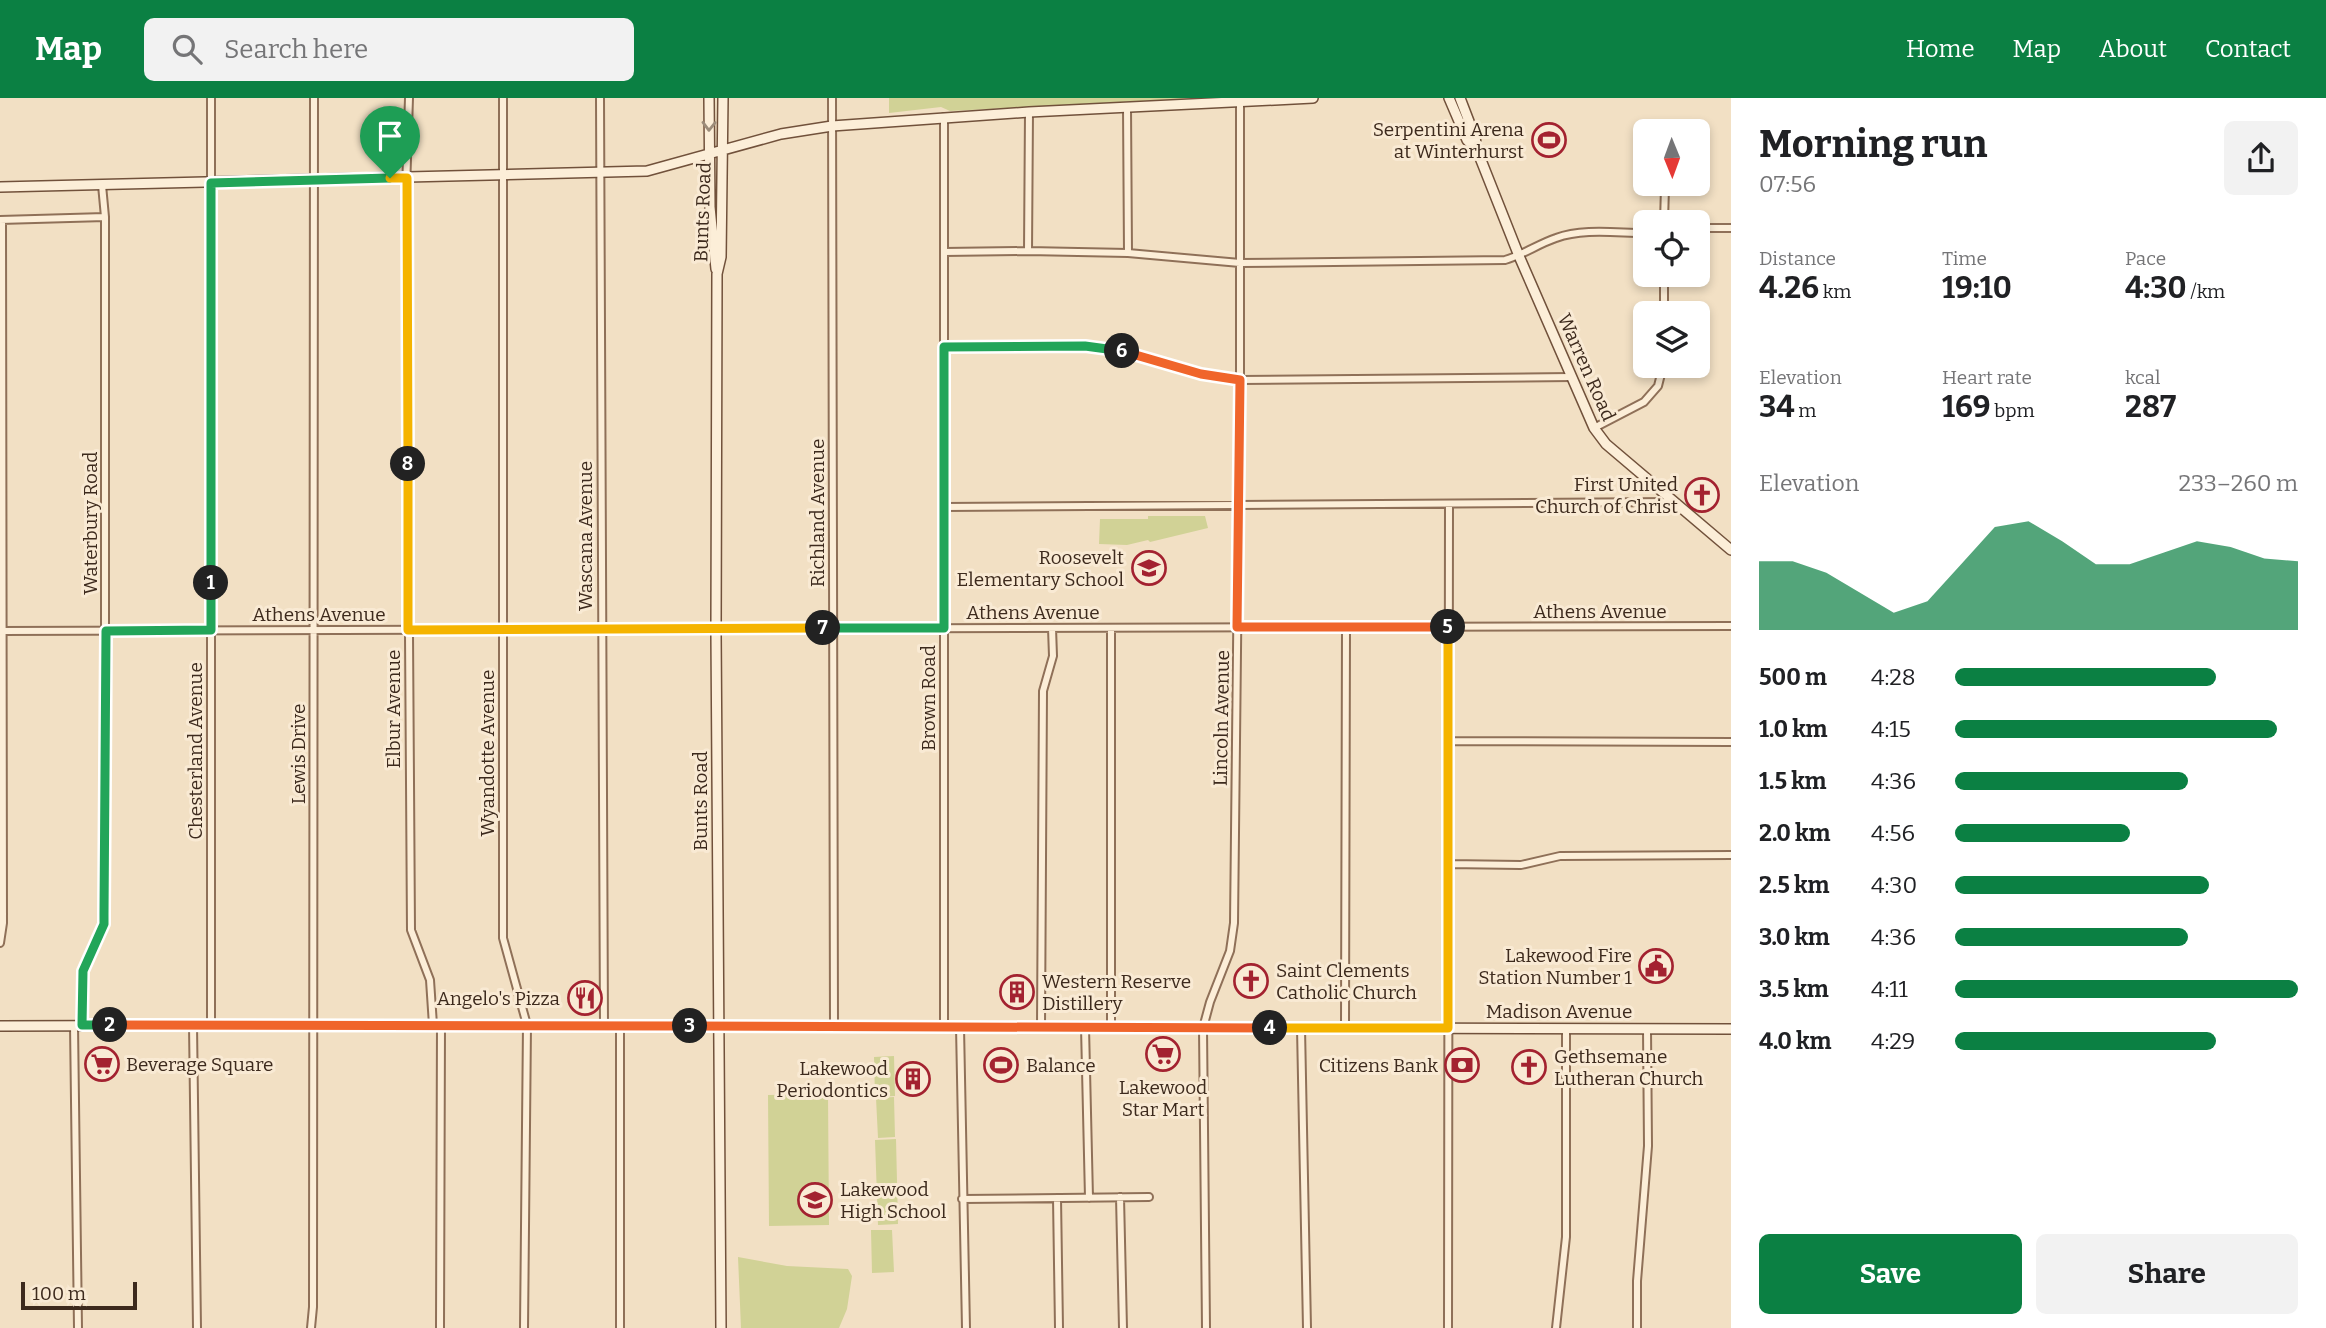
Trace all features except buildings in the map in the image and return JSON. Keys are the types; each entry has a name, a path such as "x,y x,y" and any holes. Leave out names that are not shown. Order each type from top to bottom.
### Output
{"main road":[{"name":"Bunts Road","path":"709,98 711,239 717,275 716,629 721,1328"},
{"name":"Bunts Road","path":"717,275 721,257 723,98"},
{"path":"0,187 647,171 781,134 832,126 1029,112 1313,98"},
{"name":"Warren Road","path":"1449,98 1467,140 1477,150"},
{"name":"Warren Road","path":"1460,98 1518,256 1594,428 1606,443 1731,550"},
{"name":"Madison Avenue","path":"0,1026 314,1024 1731,1029"}],"street":[{"name":"Chesterland Avenue","path":"211,98 211,1025"},
{"name":"Lewis Drive","path":"311,1328 314,1024 314,98"},
{"name":"Elbur Avenue","path":"409,98 408,630 411,930 430,981 437,1025 440,1328"},
{"name":"Wyandotte Avenue","path":"503,98 503,938 527,1025 524,1328"},
{"name":"Wascana Avenue","path":"600,98 604,1026"},
{"name":"Richland Avenue","path":"832,98 834,1026"},
{"name":"Lincoln Avenue","path":"1206,1328 1203,1028 1227,960 1234,923 1240,103"},
{"path":"1127,107 1128,253"},
{"path":"1028,251 1029,112"},
{"name":"Brown Road","path":"944,117 944,1027"},
{"name":"Waterbury Road","path":"78,1328 78,1025 83,971 104,924 105,217 102,185"},
{"path":"0,943 3,923 1,220 105,217"},
{"path":"1710,228 1731,228"},
{"path":"944,252 1128,253 1213,263 1505,260 1556,237 1633,233"},
{"path":"944,347 1096,348 1128,352 1201,374 1240,380 1572,377"},
{"path":"1594,428 1644,402 1658,386 1660,378"},
{"path":"944,507 1675,502"},
{"path":"1448,504 1448,1328"},
{"name":"Athens Avenue","path":"1,631 1731,626"},
{"path":"1345,1028 1346,627"},
{"path":"1041,1027 1043,691 1053,656 1052,628"},
{"path":"1111,628 1111,1027"},
{"path":"1448,741 1731,742"},
{"path":"1448,864 1521,865 1560,856 1731,855"},
{"path":"193,1025 197,1328"},
{"path":"620,1026 620,1328"},
{"path":"960,1027 966,1328"},
{"path":"1085,1027 1089,1198"},
{"path":"1301,1028 1307,1328"},
{"path":"1556,1328 1566,1237 1566,1029"},
{"path":"1637,1328 1637,1281 1647,1170 1647,1029"},
{"path":"962,1199 1149,1196"},
{"path":"1120,1197 1123,1328"},
{"path":"1057,1198 1059,1328"}],"green space":[{"path":"889,98 1200,98 950,111 941,107 889,113"},
{"path":"1148,516 1205,516 1208,528 1150,542 1099,544 1100,519 1148,519"},
{"path":"894,1056 895,1096 875,1097 874,1057"},
{"path":"828,1094 829,1225 769,1226 768,1095"},
{"path":"894,1097 895,1137 878,1138 876,1098"},
{"path":"896,1139 898,1224 878,1225 875,1140"},
{"path":"871,1230 892,1230 894,1272 872,1273"},
{"path":"738,1257 787,1266 848,1269 852,1276 847,1309 839,1328 741,1328"}],"place":[{"name":"Serpentini Arena at Winterhurst","path":"1549,140"},
{"name":"First United Church of Christ","path":"1702,495"},
{"name":"Roosevelt Elementary School","path":"1149,568"},
{"name":"Lakewood Fire Station Number 1","path":"1656,966"},
{"name":"Saint Clements Catholic Church","path":"1251,981"},
{"name":"Western Reserve Distillery","path":"1017,992"},
{"name":"Angelo's Pizza","path":"585,998"},
{"name":"Lakewood Star Mart","path":"1163,1054"},
{"name":"Beverage Square","path":"102,1064"},
{"name":"Balance","path":"1001,1065"},
{"name":"Citizens Bank","path":"1462,1065"},
{"name":"Gethsemane Lutheran Church","path":"1529,1067"},
{"name":"Lakewood Periodontics","path":"913,1079"},
{"name":"Lakewood High School","path":"815,1200"}],"route":[{"path":"390,178 407,178 408,630 944,628 944,347 1085,346 1128,352 1201,374 1240,380 1237,627 1448,627 1448,1028 82,1025 83,971 104,924 106,631 211,630 211,183 390,178"}]}
